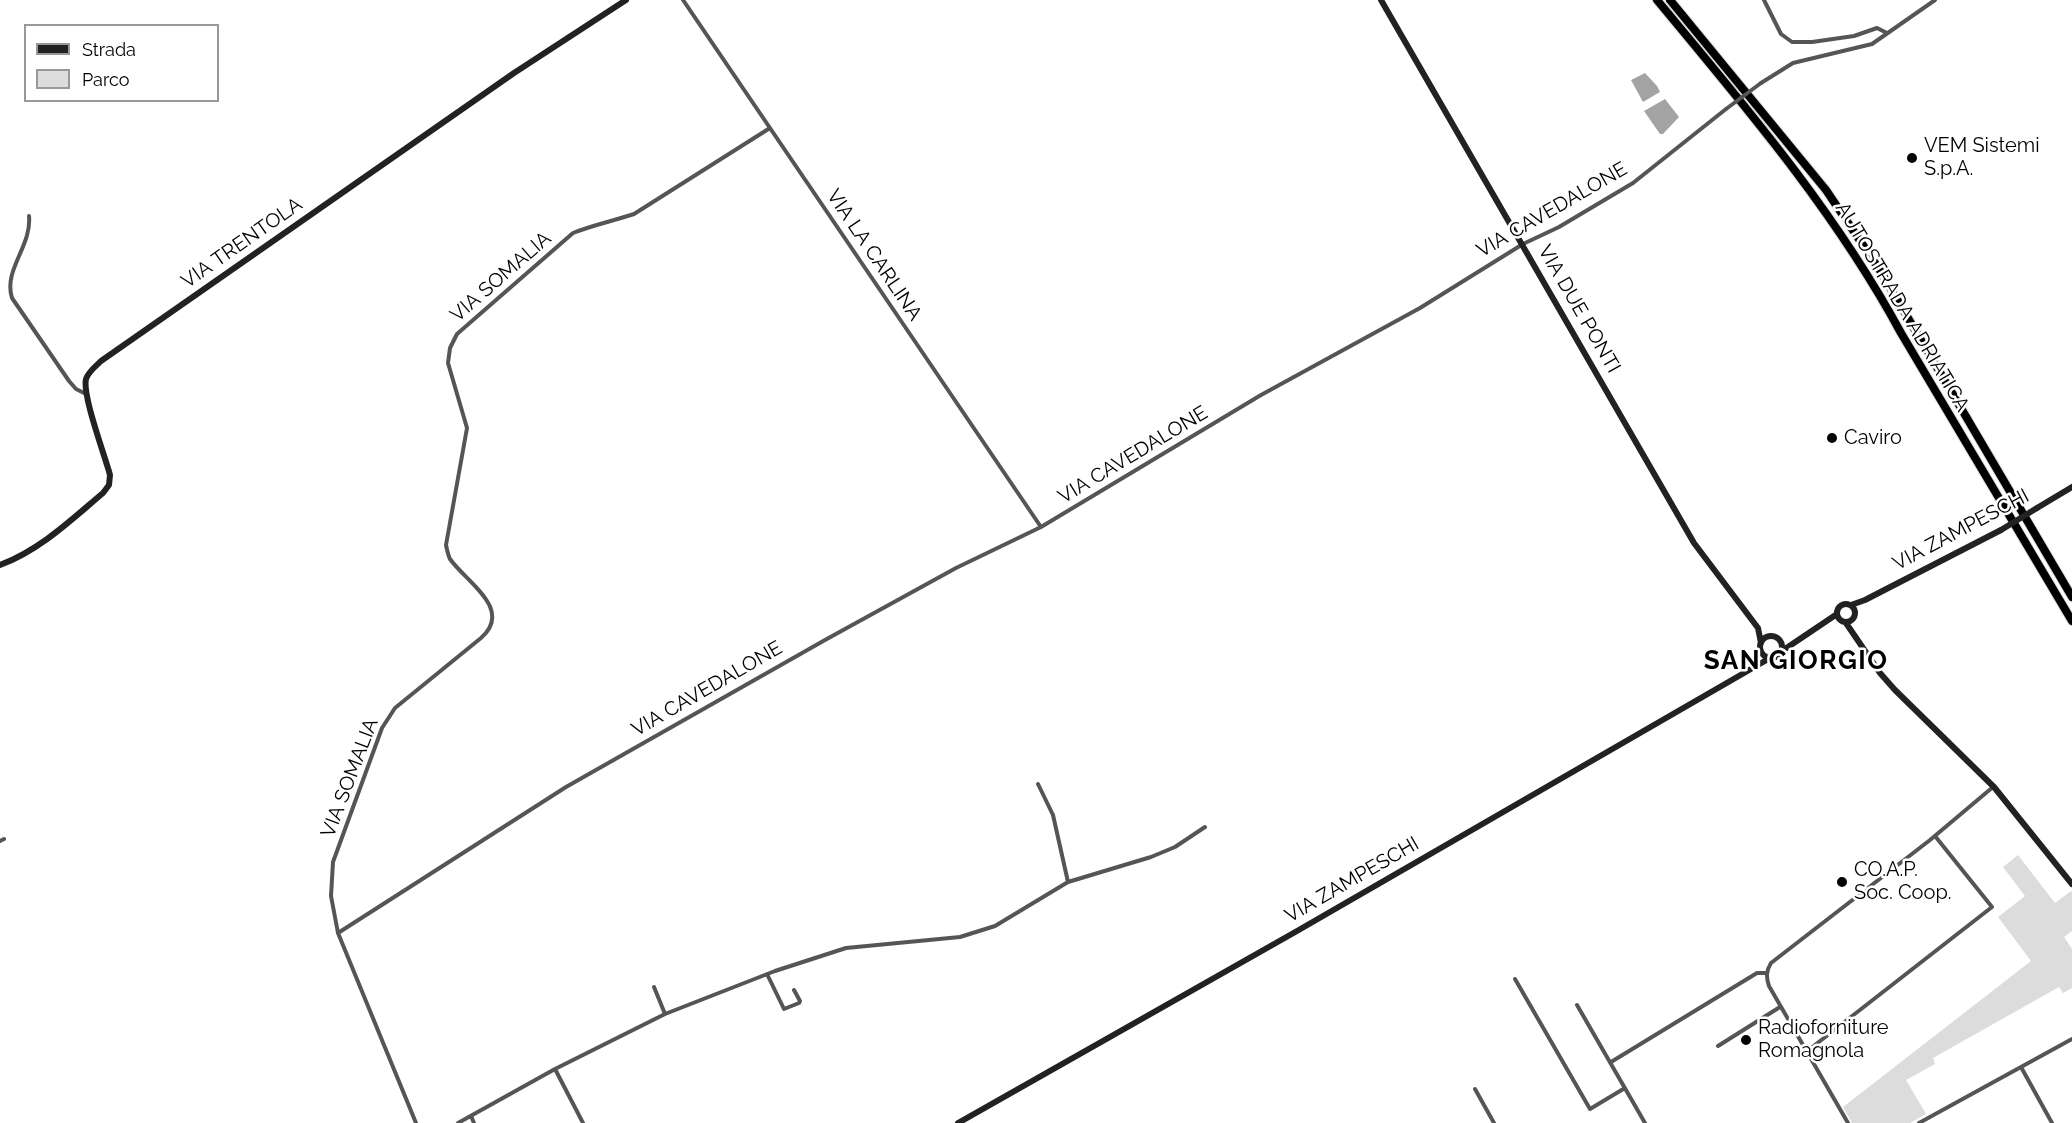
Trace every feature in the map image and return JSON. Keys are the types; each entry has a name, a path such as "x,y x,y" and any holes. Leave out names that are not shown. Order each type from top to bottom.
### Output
{"highway":[{"name":"AUTOSTRADA ADRIATICA","path":"1657,0 1759,123 1840,233 1881,297 2072,621"},
{"name":"AUTOSTRADA ADRIATICA","path":"1670,0 1826,190 1881,272 2072,597"}],"street":[{"name":"VIA TRENTOLA","path":"86,394 86,380 101,361 486,92 626,0"},
{"name":"VIA LA CARLINA","path":"683,0 1041,527"},
{"name":"VIA DUE PONTI","path":"1381,0 1694,543 1758,628 1772,636"},
{"path":"1764,0 1781,34 1792,42 1812,42 1854,36 1876,28 1887,33"},
{"name":"VIA CAVEDALONE","path":"338,933 566,787 835,634 956,568 1041,527 1261,396 1420,308 1523,244 1559,227 1633,183 1726,108 1793,63 1872,44 1935,0"},
{"name":"VIA SOMALIA","path":"416,1123 338,933 331,896 333,862 382,728 395,708 487,633 493,616 487,601 449,557 446,545 467,428 448,363 450,348 457,334 573,233 592,225 634,214 770,128"},
{"path":"0,566 44,542 103,493 109,485 110,475 86,394 69,381 9,291 10,277 28,234 29,216"},
{"name":"VIA ZAMPESCHI","path":"1851,605 2001,530 2072,487"},
{"path":"1791,644 1772,636 1761,643 1761,649 1767,656 1777,656 1791,644 1826,622 1841,619 1851,621 1865,600"},
{"path":"1855,636 1855,615 1851,605 1843,604 1838,608 1841,619 1880,673 1894,690 1994,787 2072,884"},
{"name":"VIA DUE PONTI","path":"1758,628 1761,643"},
{"path":"1781,641 1782,651"},
{"name":"VIA ZAMPESCHI","path":"958,1123 1298,931 1762,662 1767,656"},
{"path":"1038,784 1053,815 1068,882"},
{"path":"1848,1123 1780,1007 1769,986 1766,973 1771,963 1935,836 1994,787"},
{"path":"458,1123 555,1069 665,1014 767,974 846,948 960,937 995,926 1068,882 1151,857 1175,847 1205,827"},
{"path":"1806,1052 1992,907 1935,836"},
{"path":"1611,1062 1757,973 1766,973"},
{"path":"767,974 784,1009 799,1003 800,1000 794,990"},
{"path":"1515,979 1590,1109 1625,1088"},
{"path":"654,987 665,1014"},
{"path":"1577,1005 1645,1123"},
{"path":"1718,1046 1780,1007"},
{"path":"1922,1122 2072,1039"},
{"path":"2021,1067 2052,1123"},
{"path":"555,1069 583,1123"},
{"path":"1475,1089 1494,1123"},
{"path":"471,1116 474,1123"}],"green space":[{"path":"2018,855 2055,903 2072,892 2072,931 2064,937 2072,949 2072,988 2063,993 2059,987 1933,1058 1935,1064 1906,1080 1926,1114 1910,1123 1852,1123 1843,1107 2031,961 1998,917 2025,896 2003,867"}],"shaded area":[{"path":"1645,73 1660,92 1643,102 1631,80"},
{"path":"1665,99 1679,117 1663,134 1660,134 1644,111"}],"place":[{"name":"VEM Sistemi S.p.A.","path":"1912,158"},
{"name":"Caviro","path":"1832,438"},
{"name":"CO.A.P. Soc. Coop.","path":"1842,882"},
{"name":"Radioforniture Romagnola","path":"1746,1040"}],"district":[{"name":"SAN GIORGIO","path":"1796,661"}]}
